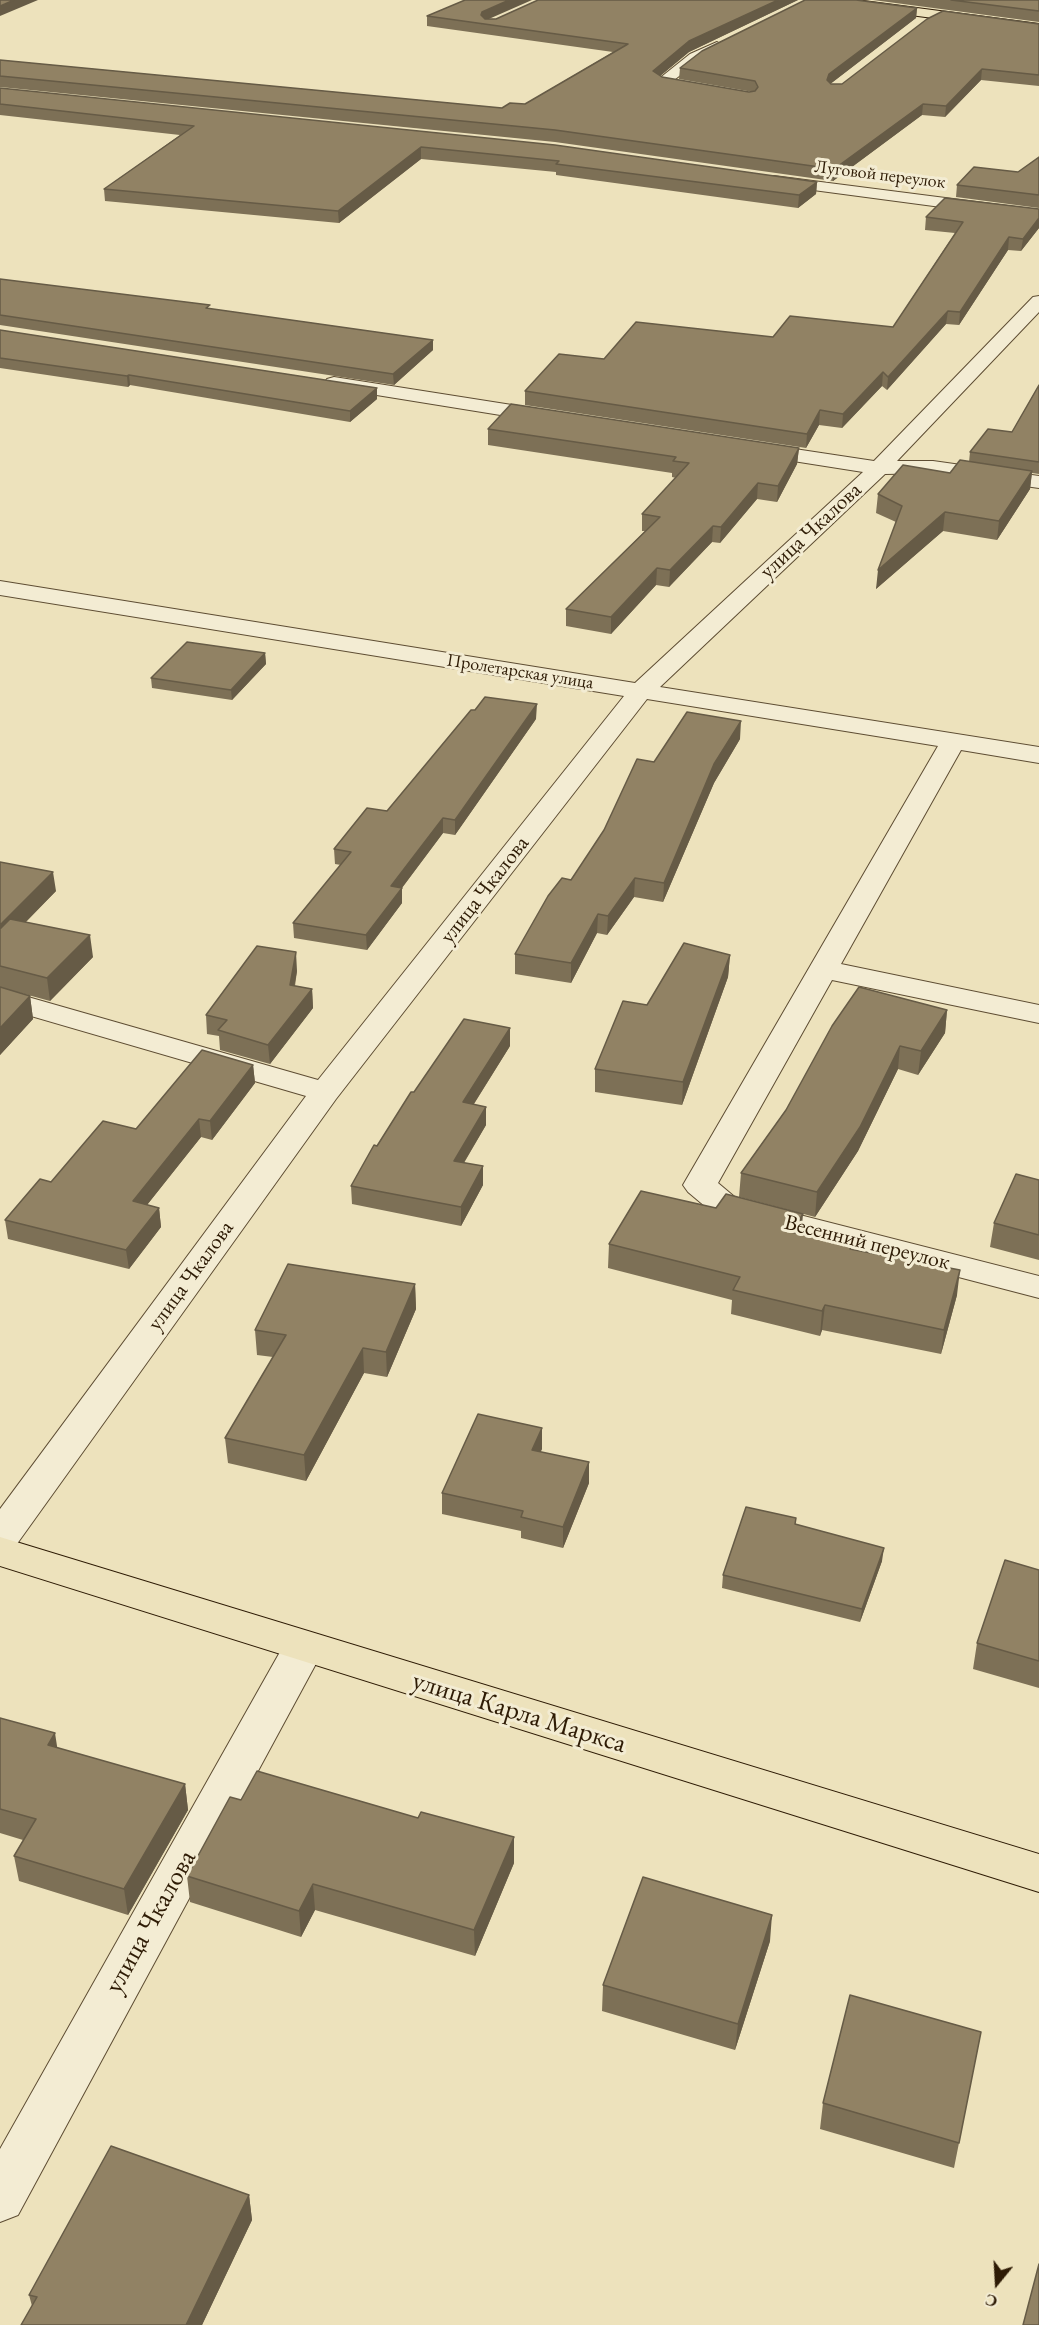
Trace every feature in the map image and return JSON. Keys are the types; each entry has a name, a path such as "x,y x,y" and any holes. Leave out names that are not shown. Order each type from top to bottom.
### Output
{"main road":[{"path":"827,0 1039,28"},
{"name":"улица Карла Маркса","path":"0,1551 304,1647 1039,1872"}],"street":[{"path":"920,24 939,15"},
{"path":"716,91 662,82 695,57 726,42"},
{"name":"Луговой переулок","path":"762,179 1039,214"},
{"name":"улица Чкалова","path":"0,1538 326,1092 641,691 879,468 1039,301"},
{"path":"316,381 574,421"},
{"path":"738,446 879,468 933,467 1039,482"},
{"name":"Пролетарская улица","path":"0,588 1039,755"},
{"name":"Весенний переулок","path":"953,742 700,1185 725,1206 1039,1287"},
{"path":"824,969 1039,1014"},
{"path":"0,998 326,1092"},
{"name":"улица Чкалова","path":"0,2198 304,1647"}],"building":[{"path":"0,0 14,0 0,6"},
{"path":"465,0 509,0 482,12 481,15 485,19 496,19 538,0 778,0 689,41 653,71 662,77 749,92 755,91 758,87 755,81 680,68 702,51 805,0 856,0 917,8 829,74 827,80 831,84 842,84 927,19 943,11 1039,24 1039,75 982,69 946,106 923,104 834,169 555,130 0,76 0,60 502,108 510,103 525,104 628,44 427,16"},
{"path":"951,0 1039,0 1039,11"},
{"path":"0,88 555,145 817,182 799,195 556,164 559,161 421,147 338,211 104,189 194,126 0,104"},
{"path":"1039,157 1039,195 957,185 974,167 1018,172"},
{"path":"945,198 1039,209 1039,218 1023,239 1009,237 960,312 948,311 888,377 883,372 843,414 820,410 807,434 525,391 559,354 604,359 636,322 773,337 790,316 893,327 963,222 926,217"},
{"path":"0,279 210,305 206,308 433,340 393,374 0,315"},
{"path":"0,330 377,388 350,411 129,375 0,358"},
{"path":"1039,385 1039,462 970,452 988,429 1012,432"},
{"path":"511,404 799,448 778,486 758,483 721,527 713,526 670,570 657,568 611,617 566,609 660,517 642,514 689,463 673,461 676,457 488,429"},
{"path":"960,460 1032,471 999,521 945,512 878,570 902,506 878,494 903,465 950,473"},
{"path":"187,642 265,653 231,690 151,678"},
{"path":"485,697 537,704 455,820 443,818 391,886 402,888 366,935 293,923 351,852 334,849 367,808 387,811 471,710 475,710"},
{"path":"687,712 741,721 714,764 664,883 635,878 608,916 598,914 571,963 515,954 548,896 562,878 571,880 604,830 637,759 654,762"},
{"path":"0,862 53,872 0,925"},
{"path":"10,919 90,935 47,978 0,966 0,929"},
{"path":"684,943 730,955 683,1082 595,1069 623,1001 647,1005"},
{"path":"257,946 296,952 290,985 312,989 268,1045 218,1030 227,1020 206,1015"},
{"path":"0,987 30,996 0,1028"},
{"path":"859,987 947,1010 921,1051 900,1046 860,1127 817,1192 741,1173 786,1110 832,1026"},
{"path":"464,1019 510,1028 463,1102 486,1107 454,1161 483,1166 461,1207 351,1186 374,1145 377,1146 411,1092 414,1092"},
{"path":"202,1050 253,1065 210,1121 199,1119 133,1201 159,1208 126,1250 5,1220 40,1179 51,1182 103,1121 136,1129"},
{"path":"1016,1174 1039,1180 1039,1235 994,1223"},
{"path":"641,1191 716,1208 726,1194 803,1214 791,1232 851,1246 850,1249 960,1270 944,1330 825,1305 822,1311 733,1290 740,1277 609,1244"},
{"path":"288,1264 415,1284 386,1352 363,1348 304,1455 225,1438 286,1335 255,1330"},
{"path":"478,1414 542,1428 532,1450 589,1462 563,1527 521,1517 523,1511 442,1493"},
{"path":"746,1507 796,1518 795,1524 884,1548 862,1609 723,1575"},
{"path":"1005,1560 1039,1570 1039,1661 977,1643"},
{"path":"0,1718 55,1733 48,1745 185,1784 124,1889 14,1856 36,1819 0,1809"},
{"path":"257,1771 418,1818 421,1812 514,1837 474,1930 313,1884 299,1911 187,1876 230,1797 241,1800"},
{"path":"643,1877 772,1915 738,2024 603,1985"},
{"path":"850,1995 981,2032 959,2143 823,2103"},
{"path":"111,2146 249,2195 186,2325 21,2325 37,2297 29,2295"},
{"path":"1039,2264 1039,2325 1023,2325"}]}
